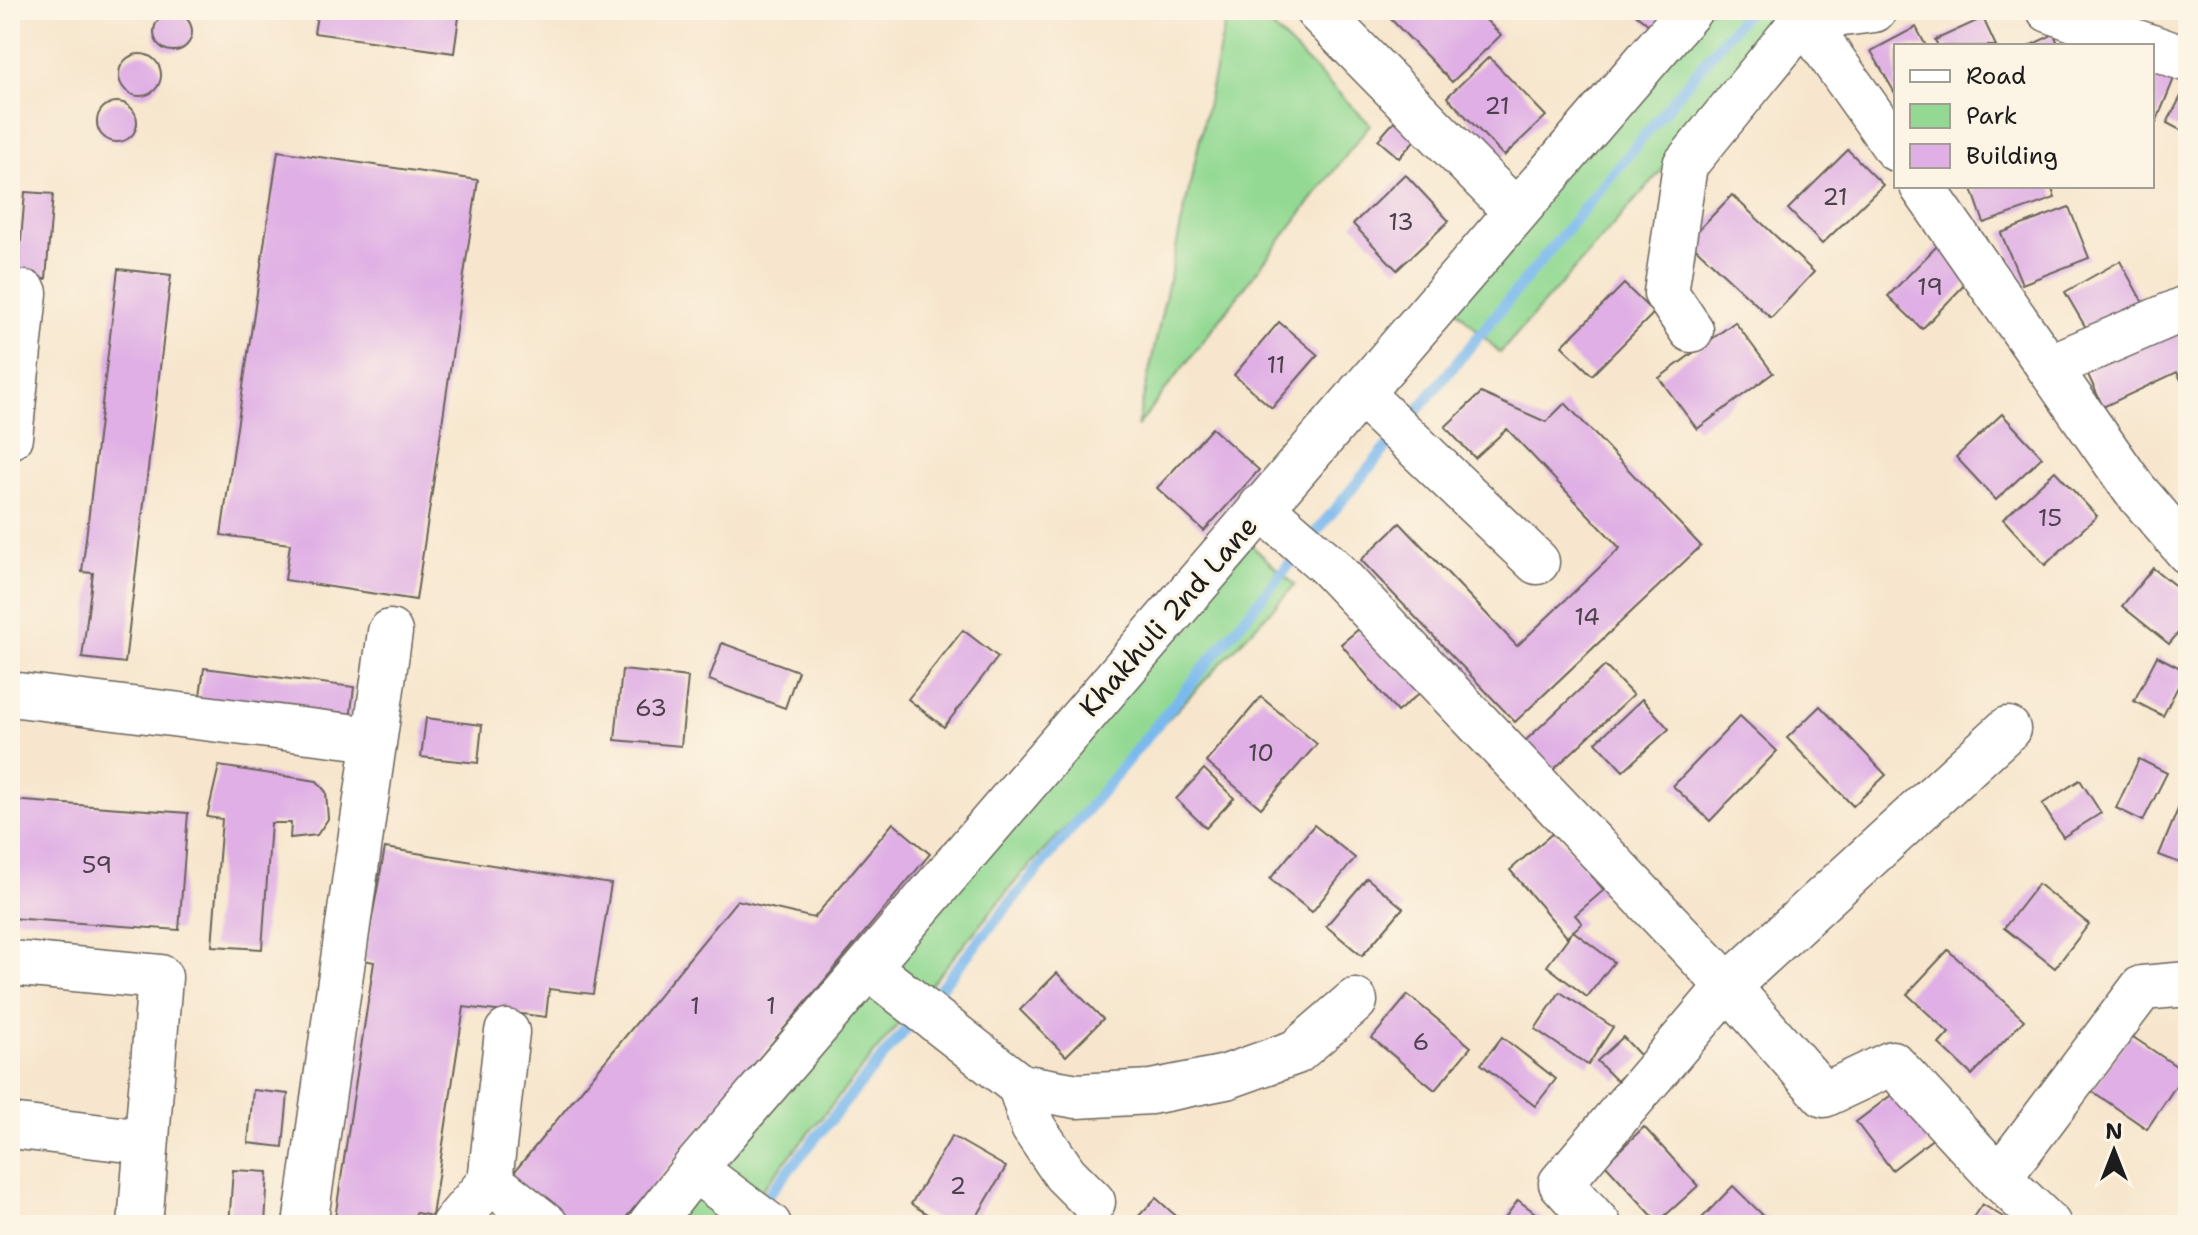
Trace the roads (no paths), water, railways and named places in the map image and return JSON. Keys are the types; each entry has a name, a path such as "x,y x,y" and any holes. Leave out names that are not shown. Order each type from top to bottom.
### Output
{"street":[{"path":"1317,10 1516,212"},
{"name":"Khakhuli 2nd Lane","path":"650,1225 694,1169 1261,507 1371,404 1516,212 1690,10"},
{"path":"1691,330 1666,293 1685,165 1800,14 1874,10"},
{"path":"2049,10 2142,44"},
{"path":"1800,14 1894,146"},
{"path":"2154,48 2188,60"},
{"path":"1923,188 2134,489 2188,552"},
{"path":"10,437 25,293"},
{"path":"2049,367 2188,307"},
{"path":"1371,404 1537,562"},
{"path":"1261,507 1312,552 1728,986 1824,1095 1892,1063 1999,1178 2049,1225"},
{"path":"305,1225 390,632"},
{"path":"10,694 374,739"},
{"path":"1599,1225 1561,1183 1728,986 2008,729"},
{"path":"10,963 160,977 140,1225"},
{"path":"868,967 1020,1086 1077,1096 1151,1092 1226,1077 1296,1052 1355,1001"},
{"path":"1999,1178 2142,988 2188,984"},
{"path":"453,1225 490,1181 507,1032"},
{"path":"1020,1086 1033,1127 1065,1174 1093,1202"},
{"path":"10,1126 146,1142"},
{"path":"694,1169 769,1225"},
{"path":"490,1181 546,1225"}],"waterway":[{"path":"1406,424 1751,10"},
{"path":"1311,538 1395,437"},
{"path":"927,1004 1300,551"},
{"path":"758,1207 916,1017"}]}
